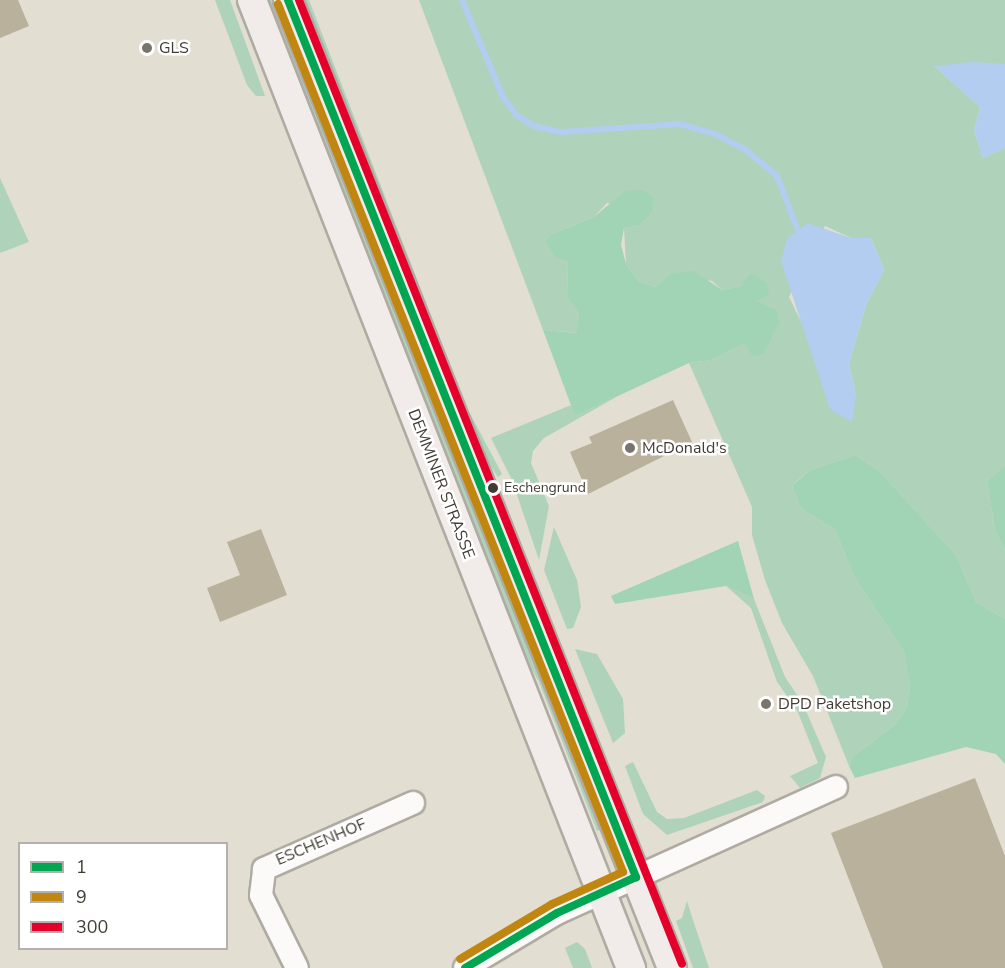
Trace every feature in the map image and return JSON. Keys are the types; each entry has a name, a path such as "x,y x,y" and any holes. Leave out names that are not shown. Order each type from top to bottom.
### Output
{"main road":[{"name":"DEMMINER STRASSE","path":"252,0 631,968"},
{"name":"DEMMINER STRASSE","path":"288,0 672,968"}],"street":[{"path":"465,968 557,912 836,787"},
{"name":"ESCHENHOF","path":"297,968 261,895 264,869 413,803"}],"green space":[{"path":"215,0 230,0 265,96 256,96 247,85"},
{"path":"265,0 278,0 520,628 556,702 605,828 597,831 539,682 511,631"},
{"path":"303,0 309,0 466,406 502,474 498,477 481,453"},
{"path":"419,0 1005,0 1005,64 934,66 980,107 974,130 983,158 1005,148 1005,465 987,481 995,530 1005,550 1005,619 976,602 956,555 881,473 856,455 810,470 797,481 792,486 801,508 835,530 855,578 904,652 910,686 907,707 896,724 852,757 849,766 813,676 782,623 765,580 752,535 752,507 689,363 711,360 744,344 763,354 776,309 755,301 741,286 722,290 712,281 670,274 655,287 638,281 626,264 624,228 640,225 652,213 607,203 594,217 552,234 568,261 567,297 579,314 578,333 543,330","holes":["825,226 851,238 871,238 884,270 866,305 849,364 856,396 830,408 812,344 789,297"]},
{"path":"0,178 29,242 0,253"},
{"path":"643,190 654,198 652,213 640,225 624,228 621,245 626,264 638,281 655,287 670,274 694,271 722,290 741,286 751,273 767,283 769,295 756,301 776,309 779,323 763,354 753,356 744,344 711,360 689,363 575,416 543,330 577,333 579,314 567,297 568,261 556,257 545,242 552,234 594,217 625,191"},
{"path":"618,396 544,438 533,451 531,463 549,506 539,560 512,480 491,438 571,405 575,416"},
{"path":"856,455 881,473 956,555 976,602 1005,619 1005,764 996,754 966,747 855,778 849,766 852,757 896,724 907,707 910,686 904,652 855,578 835,530 801,508 792,486 810,470"},
{"path":"1005,465 1005,550 995,530 987,481"},
{"path":"554,527 577,580 581,607 573,628 567,629 544,570"},
{"path":"738,541 754,599 726,586 615,604 611,596"},
{"path":"726,586 754,599 785,677 803,704 826,757 820,778 800,788 790,776 818,763 797,710 777,682 751,608"},
{"path":"575,649 597,654 623,699 625,733 613,743"},
{"path":"633,762 657,812 667,819 684,818 757,790 765,796 763,802 667,835 643,814 625,766"},
{"path":"687,901 709,968 693,968 676,921 682,918"},
{"path":"577,942 585,949 592,968 573,968 565,948"}],"water":[{"path":"973,62 1005,64 1005,148 983,158 974,130 980,107 934,66"},
{"path":"808,223 851,238 871,238 884,270 866,305 849,364 856,396 852,422 830,409 781,261 787,239"}],"building":[{"path":"0,0 18,0 29,26 0,38"},
{"name":"McDonald's","path":"673,400 692,442 588,494 570,452 592,443 589,437"},
{"path":"261,529 287,595 220,622 207,588 240,575 227,542"},
{"path":"975,778 1005,856 1005,968 883,968 831,833"}],"waterway":[{"path":"462,0 503,97 516,115 534,126 561,132 680,124 715,134 746,150 777,176 797,228"}],"transit line":[{"name":"1","path":"288,0 636,877 557,913 465,968"},
{"name":"300","path":"299,0 682,964"},
{"name":"9","path":"278,4 623,872 552,904 460,959"}],"place":[{"name":"GLS","path":"147,48"},
{"name":"McDonald's","path":"630,448"},
{"name":"Eschengrund","path":"493,488"},
{"name":"DPD Paketshop","path":"766,704"}]}
